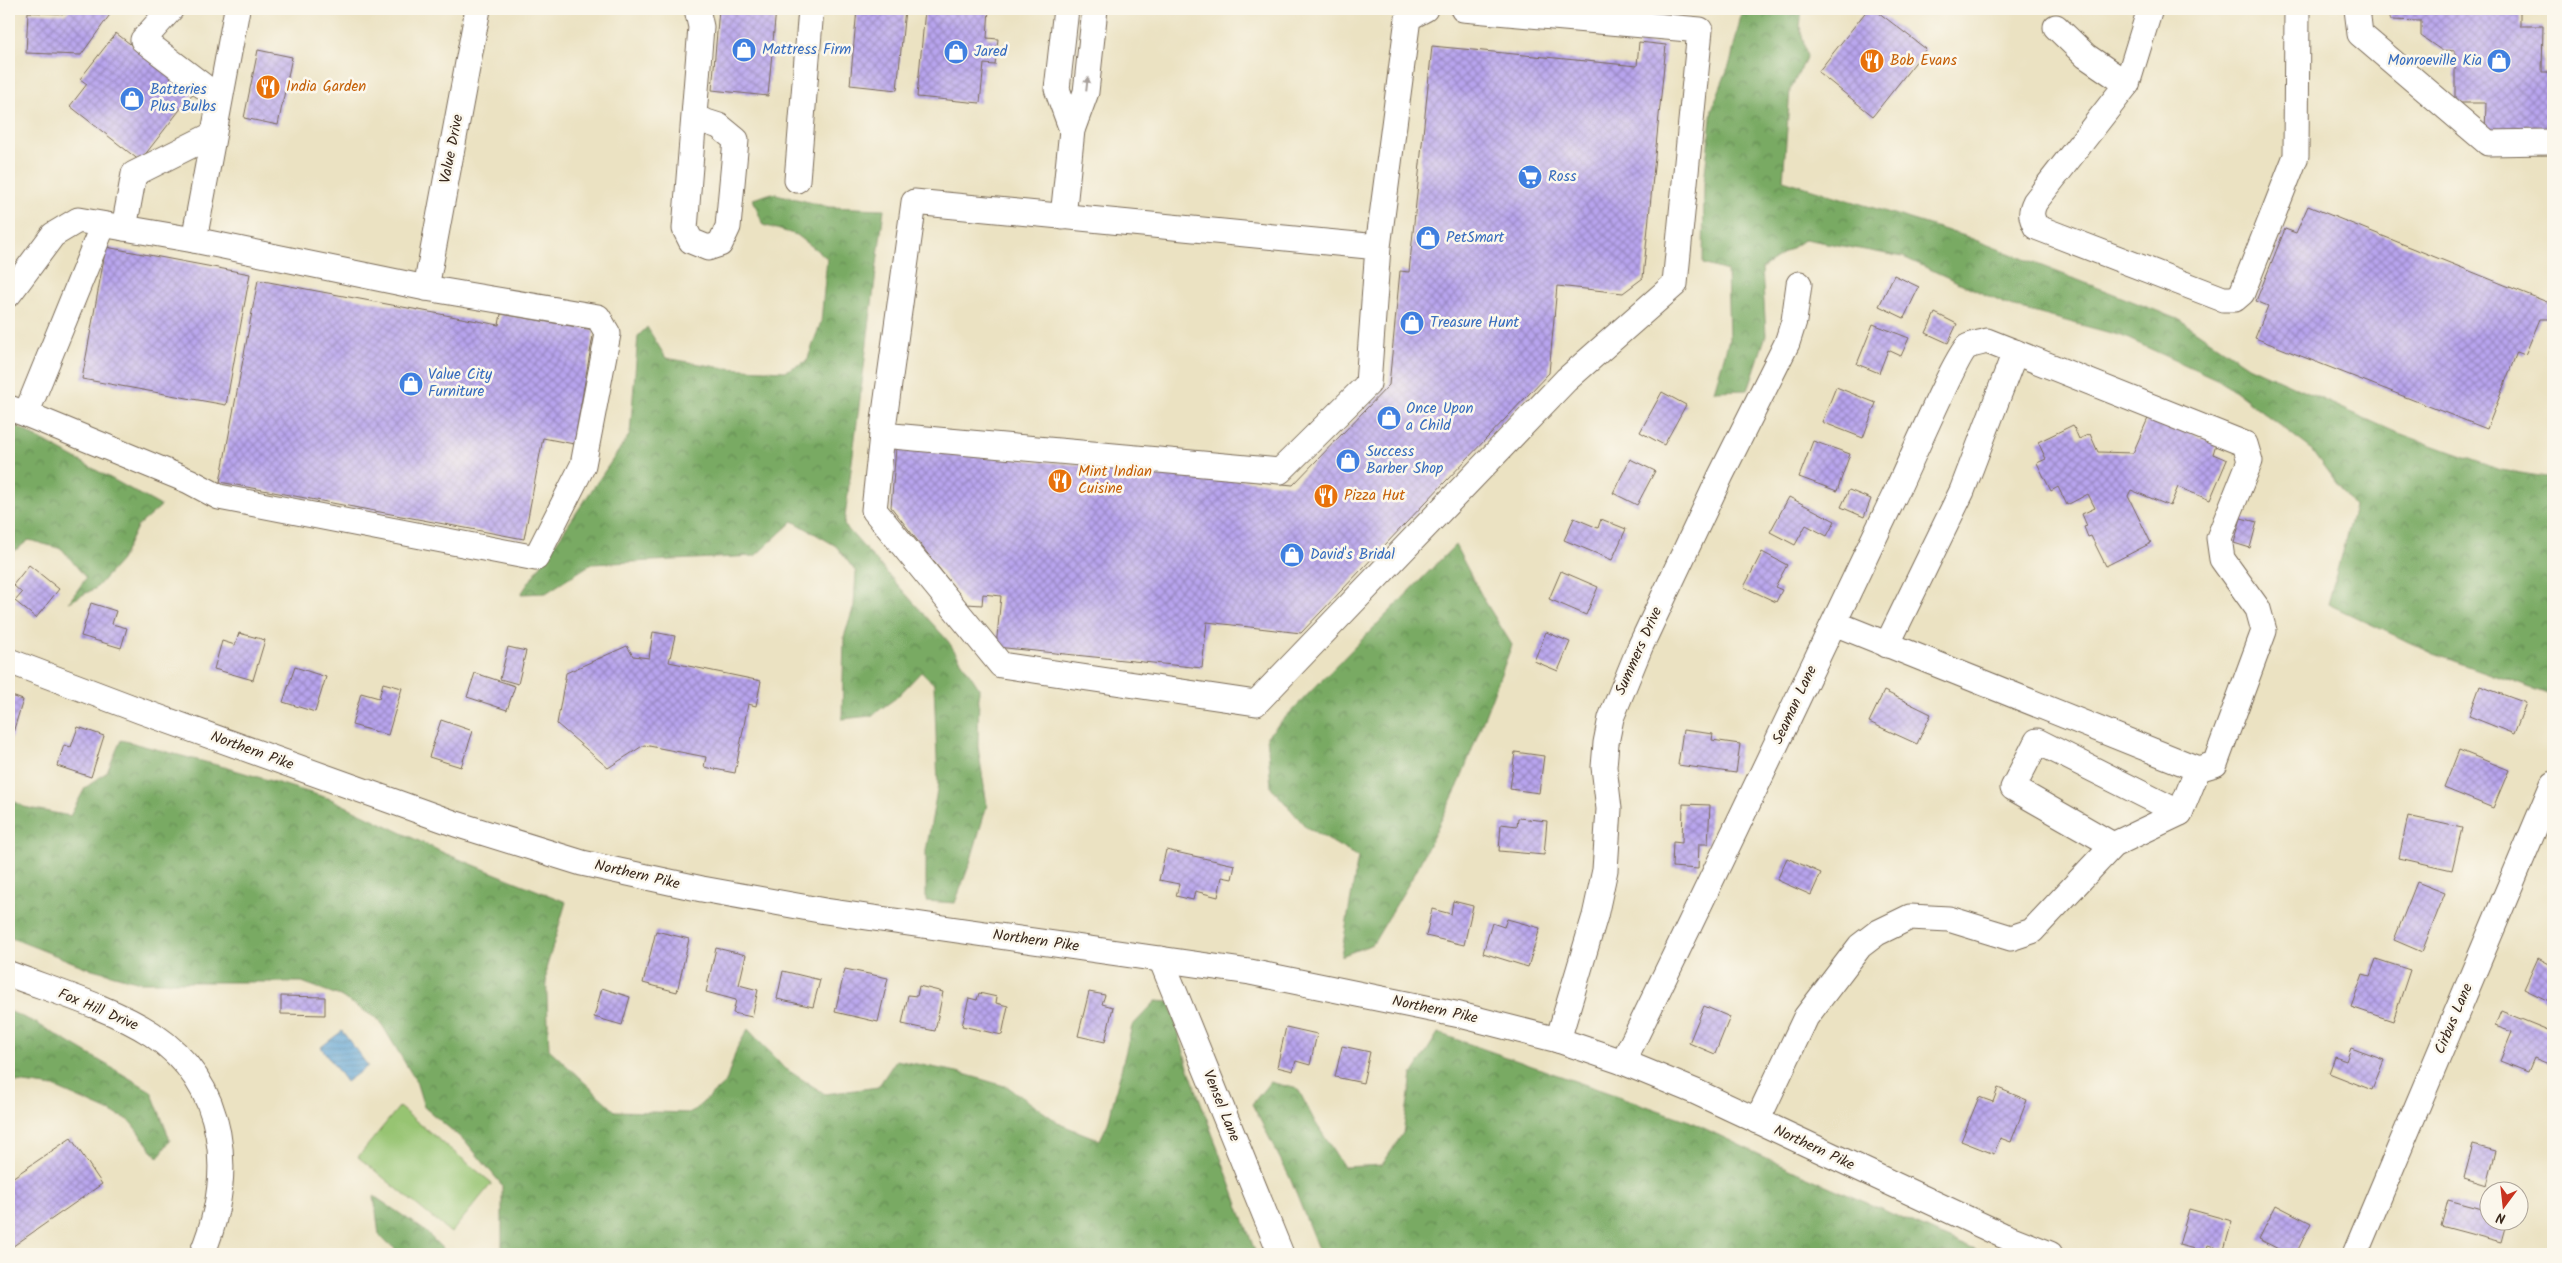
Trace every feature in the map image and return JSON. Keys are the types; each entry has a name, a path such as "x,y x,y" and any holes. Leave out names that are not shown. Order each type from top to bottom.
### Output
{"street":[{"path":"171,9 143,40 219,98"},
{"name":"Value Drive","path":"426,288 478,9"},
{"path":"694,118 701,27 698,9"},
{"path":"797,180 811,9"},
{"path":"1066,9 1057,89 1072,130"},
{"path":"1064,217 1072,130 1086,92 1095,9"},
{"path":"882,435 1280,471 1368,384 1378,247 1408,18 1425,9"},
{"path":"1378,247 914,202 882,435 874,510 1001,664 1256,703 1566,380 1675,284 1700,30 1463,9"},
{"path":"2150,9 2127,84 2035,202 2031,210 2036,227 2223,299 2235,299 2242,293 2296,156 2297,9"},
{"path":"2357,9 2360,34 2420,83 2488,144 2553,142"},
{"path":"194,240 235,10"},
{"path":"2056,27 2091,61 2127,84"},
{"path":"9,294 53,235 78,220 114,226 194,240 426,288 598,317 608,334 583,465 536,558 219,497 189,481 18,411 114,226 134,174 212,135"},
{"name":"Summers Drive","path":"1558,1040 1595,916 1605,870 1609,809 1604,767 1611,718 1640,647 1721,475 1787,343 1794,321 1799,284"},
{"name":"Seaman Lane","path":"1623,1062 1708,890 1958,359 1967,347 1987,342 2015,352"},
{"path":"1834,623 1887,645 2198,769 2215,764 2264,631 2258,608 2222,559 2219,538 2250,461 2245,444 2015,352 1962,490 1887,645"},
{"name":"Northern Pike","path":"9,661 141,711 447,820 582,863 702,890 825,911 1250,972 1460,1015 1558,1040 1623,1062 1757,1121 2002,1236 2050,1254"},
{"path":"2113,845 2013,788 2037,741 2180,813"},
{"path":"1757,1121 1806,1017 1860,946 1877,933 1910,917 1949,919 2011,938 2032,931 2113,845 2180,813 2198,769"},
{"name":"Cirbus Lane","path":"2355,1254 2553,784"},
{"name":"Vensel Lane","path":"1161,959 1281,1254"},
{"name":"Fox Hill Drive","path":"9,974 124,1018 151,1034 171,1049 190,1070 203,1090 214,1114 222,1154 220,1190 202,1254"}],"green space":[{"path":"1722,9 1802,9 1800,27 1807,57 1790,90 1783,180 1965,236 2178,319 2248,366 2393,431 2501,470 2553,478 2553,696 2434,654 2328,604 2354,507 2310,448 2223,382 2122,336 2010,306 1903,257 1805,239 1762,268 1766,335 1748,390 1714,391 1729,339 1727,271 1703,264 1704,182 1712,109 1731,60 1742,11"},
{"path":"772,193 829,207 884,209 844,525 948,641 979,688 978,747 987,805 970,863 955,903 926,901 926,851 938,785 934,684 921,672 896,698 871,716 842,719 844,637 854,606 856,572 836,546 793,521 755,556 591,564 546,593 521,594 630,434 638,336 647,327 666,358 723,368 785,371 807,361 821,322 827,258 797,235 763,225 753,199"},
{"path":"9,422 161,506 137,527 121,560 96,588 69,602 86,578 62,549 29,540 9,555"},
{"path":"1455,545 1483,598 1512,645 1458,786 1416,871 1373,944 1341,956 1358,857 1306,827 1271,787 1267,736"},
{"path":"121,740 228,768 331,799 444,853 566,902 546,969 549,1049 615,1111 691,1113 726,1082 737,1048 748,1029 783,1067 825,1094 878,1087 896,1060 957,1072 1008,1087 1062,1125 1100,1140 1108,1123 1132,1026 1156,1001 1170,1002 1188,1067 1256,1254 502,1254 502,1185 467,1143 424,1107 416,1081 379,1020 340,996 302,982 140,982 85,967 9,937 9,798 24,807 70,816 85,788 107,772"},
{"path":"9,1011 36,1023 151,1091 170,1140 158,1158 129,1120 54,1087 9,1081"},
{"path":"1438,1033 1689,1121 1796,1172 1984,1254 1320,1254 1290,1178 1252,1104 1270,1082 1298,1089 1315,1122 1344,1167 1382,1165 1403,1133 1412,1075"},
{"path":"399,1107 492,1183 451,1233 358,1157"},
{"path":"374,1196 424,1230 448,1254 401,1254 379,1235"}],"water":[{"path":"342,1031 368,1066 346,1082 321,1047"}],"building":[{"path":"70,9 114,9 81,55 26,53 28,12 66,14"},
{"name":"Mattress Firm","path":"719,9 776,9 768,96 712,90"},
{"path":"857,9 905,9 897,90 850,85"},
{"path":"925,9 989,9 987,38 998,39 995,65 984,64 980,103 917,97"},
{"name":"Bob Evans","path":"1868,9 1874,9 1926,49 1873,116 1818,72"},
{"name":"Monroeville Kia","path":"2390,9 2520,9 2520,26 2543,26 2542,72 2553,72 2553,134 2485,133 2486,103 2455,103 2455,51 2441,50 2421,36 2421,21 2390,20"},
{"name":"Batteries Plus Bulbs","path":"116,33 193,93 140,161 70,106 87,84 80,79"},
{"path":"1639,42 1666,45 1643,278 1623,293 1557,286 1549,373 1301,633 1207,622 1202,668 996,647 1001,596 983,594 982,605 967,604 891,507 896,448 1293,485 1389,385 1400,271 1409,272 1432,46 1637,66"},
{"name":"India Garden","path":"258,50 292,57 278,125 244,118"},
{"path":"2308,206 2547,302 2553,301 2553,319 2540,319 2525,355 2517,352 2487,429 2255,338 2268,306 2256,301 2285,229 2296,233"},
{"path":"106,247 250,274 226,405 82,379"},
{"path":"1894,275 1919,287 1904,318 1879,306"},
{"name":"Value City Furniture","path":"258,280 499,325 501,314 594,330 574,444 543,438 524,539 220,482"},
{"path":"1935,313 1957,324 1948,343 1926,333"},
{"path":"1873,324 1909,338 1901,356 1888,350 1879,373 1857,364"},
{"path":"1836,387 1876,403 1863,438 1822,422"},
{"path":"1662,392 1686,405 1664,445 1640,432"},
{"path":"2149,416 2216,444 2213,454 2227,460 2210,500 2178,487 2170,506 2131,490 2128,496 2151,543 2106,566 2091,536 2088,537 2084,527 2087,526 2082,514 2095,508 2088,494 2067,505 2058,487 2051,491 2037,463 2046,459 2038,442 2073,425 2079,439 2090,434 2098,452 2133,453"},
{"path":"1813,441 1850,454 1837,491 1799,477"},
{"path":"1630,459 1655,471 1637,505 1613,493"},
{"path":"1849,490 1871,499 1864,517 1841,507"},
{"path":"1789,497 1835,521 1827,536 1806,525 1795,545 1770,532"},
{"path":"1574,518 1598,528 1601,519 1626,529 1612,560 1564,540"},
{"path":"2241,518 2257,522 2250,548 2234,543"},
{"path":"1762,552 1787,565 1775,587 1782,590 1776,602 1744,587"},
{"path":"29,565 59,589 36,618 15,601 22,593 13,585"},
{"path":"1561,571 1598,587 1586,615 1549,599"},
{"path":"91,603 116,611 112,624 127,628 121,648 81,636"},
{"path":"653,632 675,636 669,662 761,681 756,706 748,704 735,773 704,767 706,757 644,745 608,768 557,724 566,673 627,646 633,656 649,658"},
{"path":"1546,632 1570,642 1558,671 1534,661"},
{"path":"239,633 265,640 253,680 214,669 222,641 235,645"},
{"path":"508,647 526,651 518,684 500,679"},
{"path":"295,667 326,677 315,712 283,702"},
{"path":"475,673 515,686 507,710 467,697"},
{"path":"383,683 402,688 388,735 352,725 361,693 379,698"},
{"path":"2480,686 2526,703 2514,734 2469,716"},
{"path":"1884,691 1931,714 1917,744 1869,722"},
{"path":"9,695 23,700 11,739 9,738"},
{"path":"441,720 473,731 461,767 429,757"},
{"path":"78,727 104,736 91,777 57,766 64,745 71,747"},
{"path":"1683,730 1713,734 1712,740 1740,744 1736,773 1678,765"},
{"path":"2459,750 2509,770 2493,808 2444,788"},
{"path":"1515,752 1544,756 1539,793 1510,789"},
{"path":"1683,804 1710,805 1708,844 1699,844 1698,869 1672,867 1673,842 1682,843"},
{"path":"2408,816 2462,828 2452,870 2399,858"},
{"path":"1518,818 1547,821 1544,855 1499,851 1501,824 1517,826"},
{"path":"1166,850 1235,865 1232,879 1222,877 1218,897 1195,891 1193,900 1176,896 1179,884 1159,880"},
{"path":"1787,858 1821,873 1811,895 1777,880"},
{"path":"2417,882 2445,893 2422,952 2394,940"},
{"path":"1453,901 1473,906 1464,945 1426,936 1432,909 1451,914"},
{"path":"1507,919 1540,928 1528,967 1483,953 1492,923 1504,927"},
{"path":"656,931 689,939 677,992 643,983"},
{"path":"716,948 746,955 739,985 758,990 752,1017 733,1013 736,1000 706,992"},
{"path":"2538,958 2553,966 2553,1003 2524,989"},
{"path":"2376,959 2410,970 2393,1021 2351,1007 2363,974 2370,976"},
{"path":"845,969 888,978 878,1022 835,1012"},
{"path":"783,971 820,980 813,1007 777,999"},
{"path":"919,986 943,992 935,1031 902,1024 908,995 917,996"},
{"path":"602,988 630,997 622,1025 594,1017"},
{"path":"1089,992 1105,995 1102,1004 1113,1007 1105,1042 1078,1036"},
{"path":"979,993 997,997 996,1003 1008,1006 1002,1035 962,1026 969,998 977,1000"},
{"path":"281,996 325,997 325,1015 281,1014"},
{"path":"1704,1006 1730,1017 1715,1054 1689,1043"},
{"path":"2501,1011 2553,1032 2551,1065 2534,1058 2528,1072 2500,1061 2512,1032 2495,1026"},
{"path":"1286,1027 1317,1034 1310,1065 1296,1061 1293,1071 1277,1067"},
{"path":"1342,1046 1370,1052 1363,1083 1335,1077"},
{"path":"2351,1048 2384,1060 2372,1090 2329,1073 2335,1057 2346,1061"},
{"path":"1998,1088 2027,1100 2011,1142 2000,1138 1994,1154 1961,1141 1979,1097 1993,1102"},
{"path":"71,1138 102,1184 9,1249 9,1180"},
{"path":"2473,1145 2496,1151 2488,1180 2480,1180 2480,1183 2464,1178"},
{"path":"2448,1200 2480,1208 2480,1230 2504,1230 2501,1242 2441,1226"},
{"path":"2276,1205 2311,1223 2296,1254 2288,1254 2259,1239"},
{"path":"2189,1209 2232,1221 2224,1250 2208,1245 2206,1252 2179,1245"}],"place":[{"name":"Mattress Firm","path":"744,50"},
{"name":"Jared","path":"956,52"},
{"name":"Bob Evans","path":"1872,61"},
{"name":"Monroeville Kia","path":"2499,61"},
{"name":"India Garden","path":"268,87"},
{"name":"Batteries Plus Bulbs","path":"132,99"},
{"name":"Ross","path":"1530,177"},
{"name":"PetSmart","path":"1428,238"},
{"name":"Treasure Hunt","path":"1412,323"},
{"name":"Value City Furniture","path":"411,384"},
{"name":"Once Upon a Child","path":"1389,418"},
{"name":"Success Barber Shop","path":"1348,461"},
{"name":"Mint Indian Cuisine","path":"1060,481"},
{"name":"Pizza Hut","path":"1326,496"},
{"name":"David's Bridal","path":"1292,555"}]}
